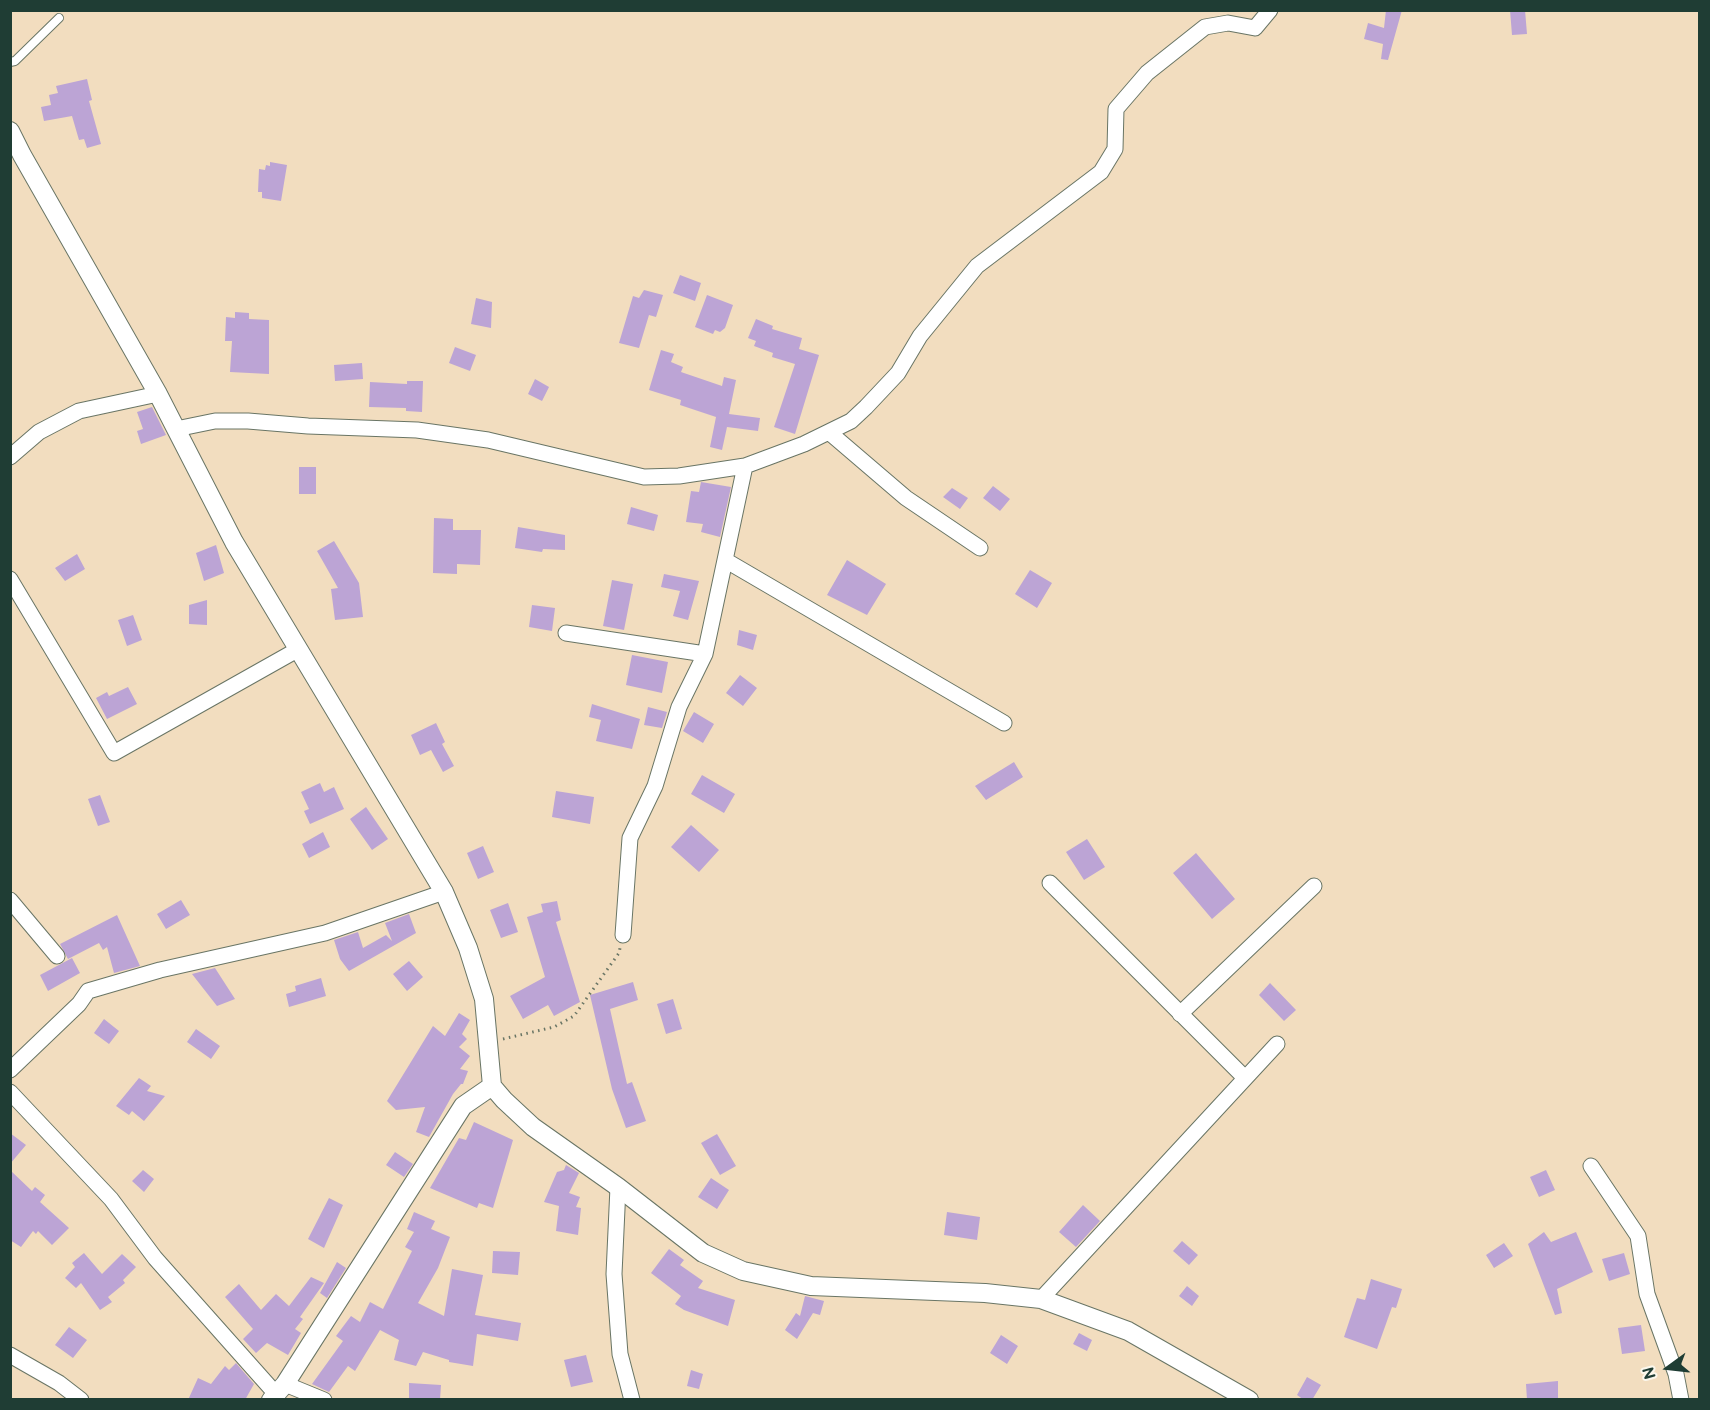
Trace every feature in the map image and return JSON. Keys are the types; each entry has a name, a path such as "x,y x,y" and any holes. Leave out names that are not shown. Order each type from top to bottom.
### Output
{"street":[{"path":"176,429 215,421 248,421 308,426 417,430 488,440 644,477 679,476 745,466 830,433 851,421 898,373 920,336 977,266 1101,172 1115,149 1116,110 1147,73 1205,27 1228,23 1255,28 1270,10"},
{"path":"10,131 27,166 158,394 234,542 444,892 468,948 484,999 492,1086 533,1127 618,1187 703,1253 743,1271 811,1286 985,1293 1041,1299 1128,1331 1249,1400"},
{"path":"10,457 39,432 79,411 158,394"},
{"path":"830,433 906,498 980,548"},
{"path":"623,935 630,838 655,786 680,707 705,654 745,466"},
{"path":"725,560 1004,723"},
{"path":"10,579 114,753 297,650"},
{"path":"566,633 705,654"},
{"path":"1050,883 1244,1077"},
{"path":"1180,1014 1314,886"},
{"path":"10,1070 79,1004 88,991 160,970 325,933 444,892"},
{"path":"10,900 57,956"},
{"path":"1041,1299 1244,1077 1277,1044"},
{"path":"278,1393 463,1106 492,1086"},
{"path":"10,1092 111,1199 155,1258 278,1393 324,1400"},
{"path":"1591,1166 1638,1236 1647,1294 1676,1374 1681,1400"},
{"path":"618,1187 614,1274 620,1354 632,1400"},
{"path":"10,1355 59,1383 81,1400"}],"lane":[{"path":"10,63 39,39 59,18"}],"path":[{"path":"489,1042 554,1027 574,1016 619,953 623,935"}],"building":[{"path":"1386,10 1402,10 1388,60 1381,59 1383,44 1364,39 1368,23 1384,28"},
{"path":"1510,10 1525,10 1527,34 1512,35"},
{"path":"87,79 92,100 89,101 101,144 87,148 84,139 79,140 72,116 44,121 41,107 51,105 49,95 58,93 56,86"},
{"path":"270,162 287,165 281,201 262,198 262,192 258,192 259,169 265,170 266,165 270,166"},
{"path":"680,275 701,283 695,301 673,293"},
{"path":"644,290 663,295 656,317 649,315 639,348 619,343 633,296 639,298"},
{"path":"707,295 733,305 725,328 720,332 715,330 713,334 695,327"},
{"path":"476,298 492,302 491,328 471,324"},
{"path":"235,312 249,313 249,319 269,320 269,374 230,372 232,341 225,341 226,317 235,318"},
{"path":"756,319 773,326 772,329 802,338 799,349 819,355 795,434 774,427 795,364 772,357 773,353 754,346 756,341 748,338"},
{"path":"455,347 476,355 470,371 449,363"},
{"path":"661,350 674,354 671,362 683,367 681,372 722,386 724,377 736,380 729,414 760,418 758,431 727,427 722,450 710,447 716,417 680,405 681,400 649,390"},
{"path":"362,363 363,379 335,381 334,365"},
{"path":"535,379 549,387 542,401 528,394"},
{"path":"407,381 423,381 422,412 406,411 406,408 369,407 370,382 407,384"},
{"path":"152,407 166,435 141,444 137,431 143,429 137,412"},
{"path":"299,467 316,467 316,494 299,494"},
{"path":"701,482 731,487 720,537 701,532 703,524 686,522 691,491 699,492"},
{"path":"993,486 1010,499 1000,511 983,498"},
{"path":"952,488 968,498 960,509 943,497"},
{"path":"631,507 658,515 654,531 627,524"},
{"path":"434,518 453,519 453,530 481,530 480,565 457,564 457,574 433,573"},
{"path":"518,527 565,535 565,550 543,549 542,552 515,548"},
{"path":"334,541 359,583 363,617 335,620 331,589 338,588 317,551"},
{"path":"216,545 224,573 204,581 196,553"},
{"path":"77,554 85,569 65,581 55,568"},
{"path":"847,560 886,584 867,615 827,595"},
{"path":"1030,570 1052,583 1037,608 1015,594"},
{"path":"664,574 699,581 688,620 673,616 680,591 661,587"},
{"path":"612,580 633,584 624,630 603,626"},
{"path":"207,600 207,625 189,624 189,605"},
{"path":"532,605 555,608 552,631 529,627"},
{"path":"133,615 142,640 127,646 118,620"},
{"path":"739,630 757,635 753,650 737,645"},
{"path":"632,655 668,662 662,693 626,685"},
{"path":"740,675 757,688 743,706 726,693"},
{"path":"128,687 137,704 107,719 96,698 107,692 109,696"},
{"path":"592,704 640,719 632,749 596,741 601,720 589,717"},
{"path":"648,707 667,712 662,728 644,725"},
{"path":"694,712 714,724 703,743 683,731"},
{"path":"436,723 445,742 442,744 454,766 443,772 431,750 420,755 411,735"},
{"path":"1014,762 1023,777 986,800 975,786"},
{"path":"702,775 735,794 724,813 691,794"},
{"path":"320,783 324,792 334,787 344,809 310,824 304,811 309,809 301,792"},
{"path":"556,791 594,797 590,824 552,817"},
{"path":"100,795 110,822 98,826 88,799"},
{"path":"366,807 388,839 372,850 350,819"},
{"path":"691,825 719,850 699,872 671,847"},
{"path":"323,832 330,847 309,858 302,844"},
{"path":"1087,839 1105,867 1084,880 1066,852"},
{"path":"483,846 494,872 478,879 467,853"},
{"path":"1196,853 1235,899 1212,919 1173,873"},
{"path":"181,900 190,915 166,929 157,914"},
{"path":"557,901 561,920 556,922 580,1002 554,1016 548,1005 523,1019 510,996 545,977 527,917 543,912 541,904"},
{"path":"508,903 518,932 501,938 490,910"},
{"path":"409,914 416,933 349,971 340,959 334,940 358,932 363,948 386,935 392,941 385,923"},
{"path":"117,915 140,966 114,973 107,947 103,950 99,943 68,959 60,944"},
{"path":"72,958 80,973 48,991 40,975"},
{"path":"409,961 423,977 407,991 393,974"},
{"path":"215,968 235,999 217,1006 192,974"},
{"path":"321,978 326,996 289,1007 286,994 296,991 295,986"},
{"path":"633,982 638,1000 610,1009 627,1084 632,1082 646,1121 626,1128 612,1089 590,995"},
{"path":"1270,983 1296,1010 1284,1021 1259,995"},
{"path":"673,999 682,1029 666,1034 657,1004"},
{"path":"459,1013 470,1020 462,1034 467,1039 459,1047 470,1056 460,1069 468,1071 463,1084 453,1094 429,1137 416,1132 425,1107 396,1110 387,1101 433,1026 445,1036"},
{"path":"104,1019 119,1031 109,1044 94,1033"},
{"path":"196,1029 220,1046 211,1059 187,1042"},
{"path":"139,1078 151,1086 147,1091 165,1096 144,1121 132,1111 129,1115 116,1106"},
{"path":"474,1122 513,1140 493,1208 479,1203 477,1208 430,1188 459,1138 466,1140"},
{"path":"10,1133 26,1145 10,1164"},
{"path":"717,1134 736,1166 720,1175 701,1143"},
{"path":"395,1152 413,1164 404,1177 386,1165"},
{"path":"566,1165 579,1173 569,1193 580,1197 576,1207 581,1208 578,1235 556,1231 559,1206 544,1202 557,1172 564,1170"},
{"path":"10,1170 32,1191 35,1187 45,1195 40,1202 69,1228 52,1245 38,1231 36,1234 33,1231 21,1247 10,1240"},
{"path":"143,1170 154,1179 144,1192 132,1181"},
{"path":"1546,1170 1555,1190 1539,1197 1530,1177"},
{"path":"711,1178 729,1190 717,1209 698,1197"},
{"path":"329,1198 343,1205 324,1248 308,1239"},
{"path":"1083,1205 1100,1221 1076,1247 1059,1232"},
{"path":"414,1212 435,1221 431,1229 450,1237 438,1268 418,1303 444,1316 452,1269 483,1275 475,1315 521,1323 518,1341 477,1334 473,1366 449,1362 449,1360 423,1352 416,1366 394,1360 399,1340 380,1330 355,1371 348,1366 329,1392 312,1384 343,1341 336,1336 351,1316 360,1322 370,1302 383,1309 412,1251 405,1247 414,1232 407,1229"},
{"path":"947,1212 980,1217 977,1240 944,1235"},
{"path":"1544,1232 1551,1242 1576,1232 1593,1272 1557,1289 1562,1313 1555,1315 1528,1244"},
{"path":"1182,1241 1198,1255 1189,1265 1173,1251"},
{"path":"1504,1243 1513,1256 1494,1268 1486,1255"},
{"path":"669,1249 684,1260 680,1265 703,1281 698,1288 735,1300 728,1326 684,1310 675,1304 681,1296 651,1273"},
{"path":"493,1251 520,1252 518,1275 492,1273"},
{"path":"84,1253 102,1274 122,1254 136,1267 123,1280 125,1283 108,1297 112,1302 100,1310 81,1283 76,1288 65,1278 75,1267 72,1263"},
{"path":"1624,1253 1630,1274 1609,1281 1602,1259"},
{"path":"337,1262 346,1268 327,1298 320,1293"},
{"path":"311,1277 324,1283 300,1317 303,1319 295,1329 301,1333 288,1355 267,1343 256,1353 243,1339 253,1329 225,1297 239,1284 261,1310 276,1294 289,1306"},
{"path":"1371,1279 1402,1289 1396,1308 1392,1307 1377,1349 1344,1337 1357,1298 1365,1300"},
{"path":"1187,1286 1199,1296 1192,1306 1179,1296"},
{"path":"805,1296 824,1301 820,1315 813,1313 797,1339 785,1330 796,1313 800,1316"},
{"path":"1641,1325 1645,1351 1622,1354 1618,1328"},
{"path":"69,1327 87,1340 73,1358 55,1345"},
{"path":"1079,1333 1092,1340 1087,1351 1073,1344"},
{"path":"1001,1335 1018,1346 1007,1364 990,1353"},
{"path":"586,1355 593,1382 571,1387 564,1360"},
{"path":"236,1363 254,1384 245,1400 188,1400 198,1378 211,1384 225,1366 229,1370"},
{"path":"691,1370 703,1374 699,1389 687,1386"},
{"path":"1307,1377 1321,1385 1312,1400 1304,1400 1297,1395"},
{"path":"1558,1381 1558,1398 1527,1400 1526,1384"},
{"path":"409,1383 441,1385 440,1400 409,1400"}]}
